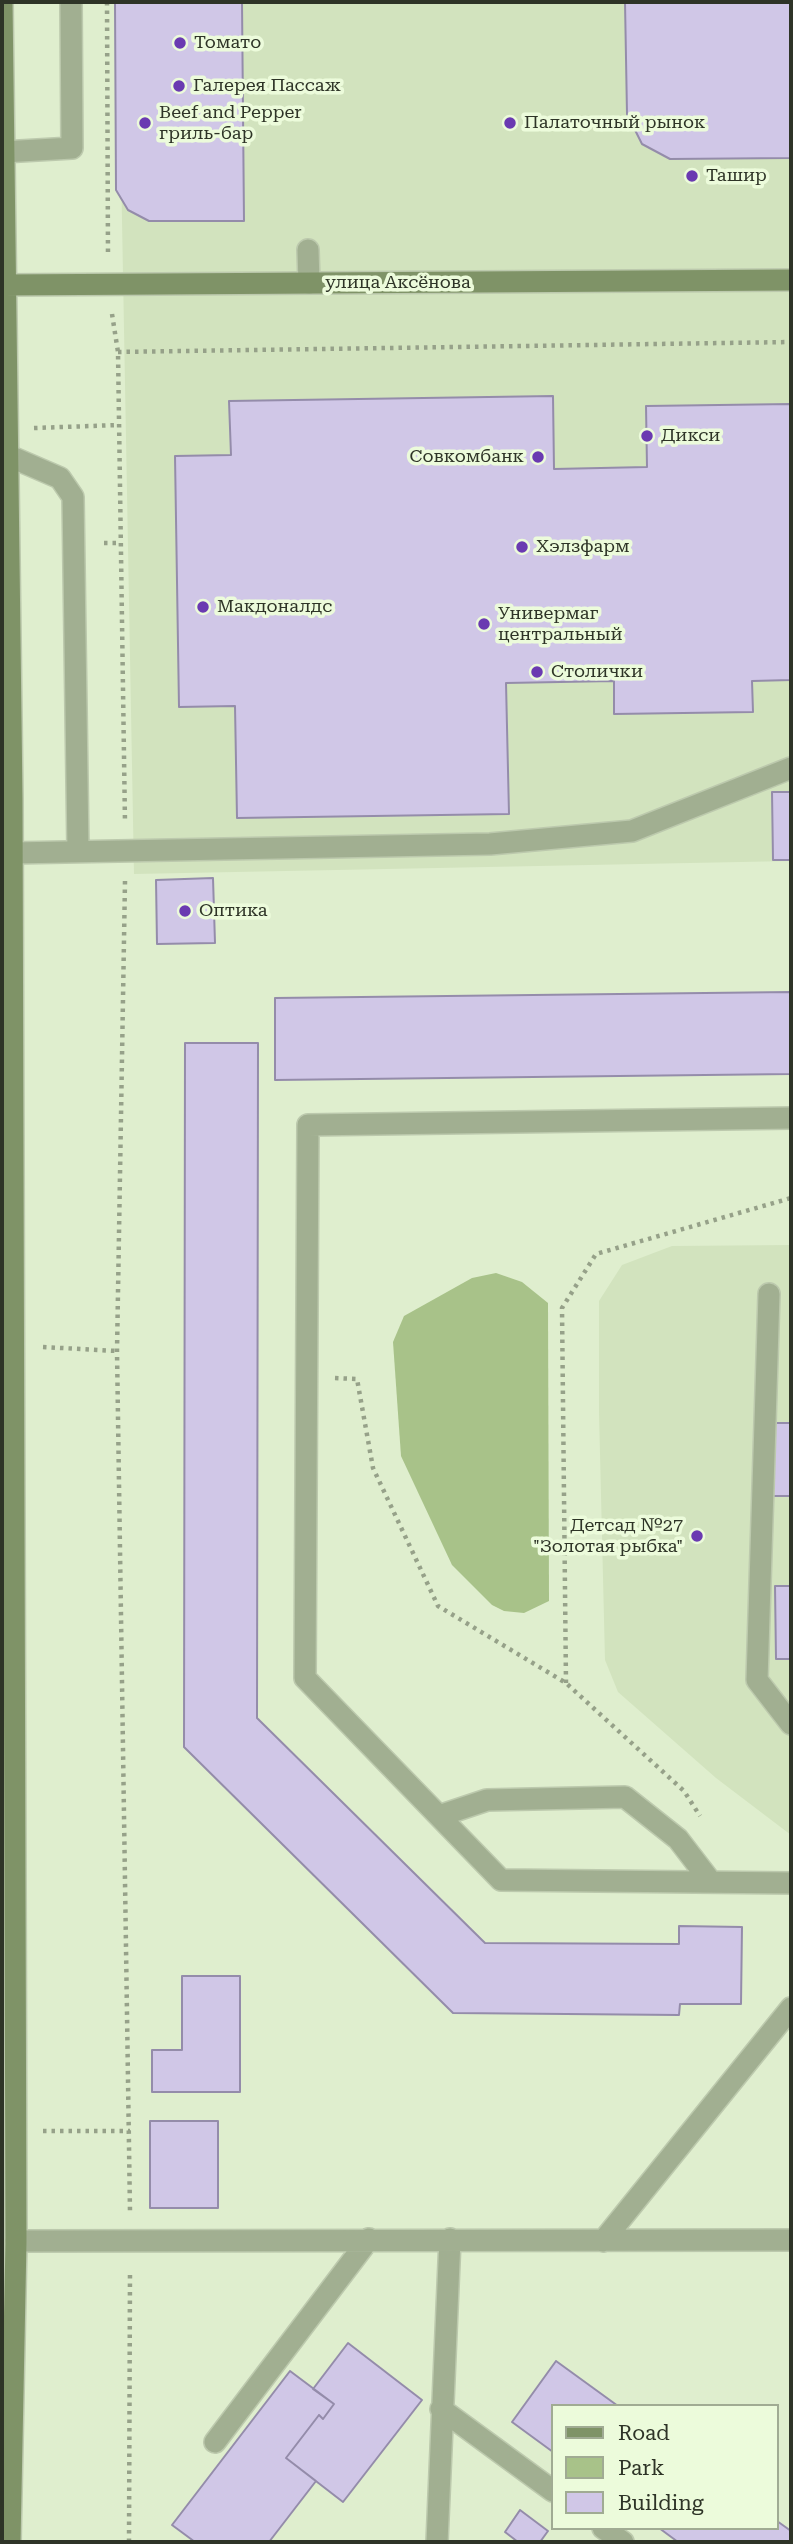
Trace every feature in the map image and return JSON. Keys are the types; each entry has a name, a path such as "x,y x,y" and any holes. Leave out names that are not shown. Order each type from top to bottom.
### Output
{"main road":[{"path":"2,2 3,285 9,456 12,853 16,2241 10,2542"},
{"name":"улица Аксёнова","path":"3,285 791,280"}],"lane":[{"path":"3,152 72,148 71,2"},
{"path":"308,250 309,283"},
{"path":"9,456 60,478 73,497 78,851"},
{"path":"12,853 490,844 632,831 791,768"},
{"path":"791,1118 308,1125 305,1678 501,1880 791,1883"},
{"path":"769,1294 757,1680 791,1724"},
{"path":"439,1816 487,1800 625,1797 678,1839 711,1882"},
{"path":"603,2241 791,2008"},
{"path":"215,2442 369,2239"},
{"path":"437,2542 440,2409 450,2239"},
{"path":"16,2241 791,2240"},
{"path":"440,2409 552,2490"},
{"path":"607,2530 623,2542"}],"path":[{"path":"107,2 108,285 118,352 126,851 117,1351 130,2131 129,2542"},
{"path":"118,352 791,342"},
{"path":"41,428 119,425"},
{"path":"566,1683 562,1308 596,1254 791,1198"},
{"path":"43,1348 117,1351"},
{"path":"307,1376 356,1379 373,1468 438,1606 566,1683 684,1791 706,1826"},
{"path":"15,2131 130,2131"}],"shaded area":[{"path":"118,2 791,2 791,861 134,874"},
{"name":"Детсад №27 \"Золотая рыбка\"","path":"791,1245 791,1835 716,1778 618,1692 605,1660 599,1301 622,1265 672,1246"}],"green space":[{"path":"496,1273 522,1282 548,1303 549,1601 524,1613 504,1611 492,1605 452,1565 401,1456 393,1342 404,1316 472,1278"}],"building":[{"name":"Галерея Пассаж","path":"115,2 242,2 244,221 149,221 128,210 116,190"},
{"path":"625,2 791,2 791,158 670,159 642,144 627,114"},
{"name":"Универмаг центральный","path":"553,396 554,469 647,467 646,406 791,404 791,680 752,681 753,712 614,714 614,681 506,683 509,814 237,818 235,706 179,707 175,456 231,455 229,401"},
{"path":"772,792 791,792 791,860 773,860"},
{"name":"Оптика","path":"213,878 215,943 157,944 156,880"},
{"path":"791,992 791,1074 275,1080 275,998"},
{"path":"185,1043 258,1043 257,1718 485,1943 679,1944 679,1926 742,1927 741,2004 680,2004 679,2015 453,2013 184,1747"},
{"path":"772,1423 791,1423 791,1496 773,1496"},
{"path":"775,1586 791,1586 791,1659 776,1659"},
{"path":"182,1976 240,1976 240,2092 152,2092 152,2050 182,2050"},
{"path":"150,2121 218,2121 218,2208 150,2208"},
{"path":"348,2343 422,2400 343,2502 286,2458 319,2415 323,2419 334,2404 313,2389"},
{"path":"556,2361 615,2404 552,2404 552,2451 512,2422"},
{"path":"290,2371 334,2404 323,2419 319,2415 286,2458 316,2481 269,2542 195,2542 172,2525"},
{"path":"520,2510 548,2531 540,2542 518,2542 505,2532"},
{"path":"779,2522 791,2531 791,2542 678,2542 662,2530 779,2530"}],"place":[{"name":"Томато","path":"180,43"},
{"name":"Галерея Пассаж","path":"179,86"},
{"name":"Beef and Pepper гриль-бар","path":"145,123"},
{"name":"Палаточный рынок","path":"510,123"},
{"name":"Ташир","path":"692,176"},
{"name":"Дикси","path":"647,436"},
{"name":"Совкомбанк","path":"538,457"},
{"name":"Хэлзфарм","path":"522,547"},
{"name":"Макдоналдс","path":"203,607"},
{"name":"Универмаг центральный","path":"484,624"},
{"name":"Столички","path":"537,672"},
{"name":"Оптика","path":"185,911"},
{"name":"Детсад №27 \"Золотая рыбка\"","path":"697,1536"}]}
